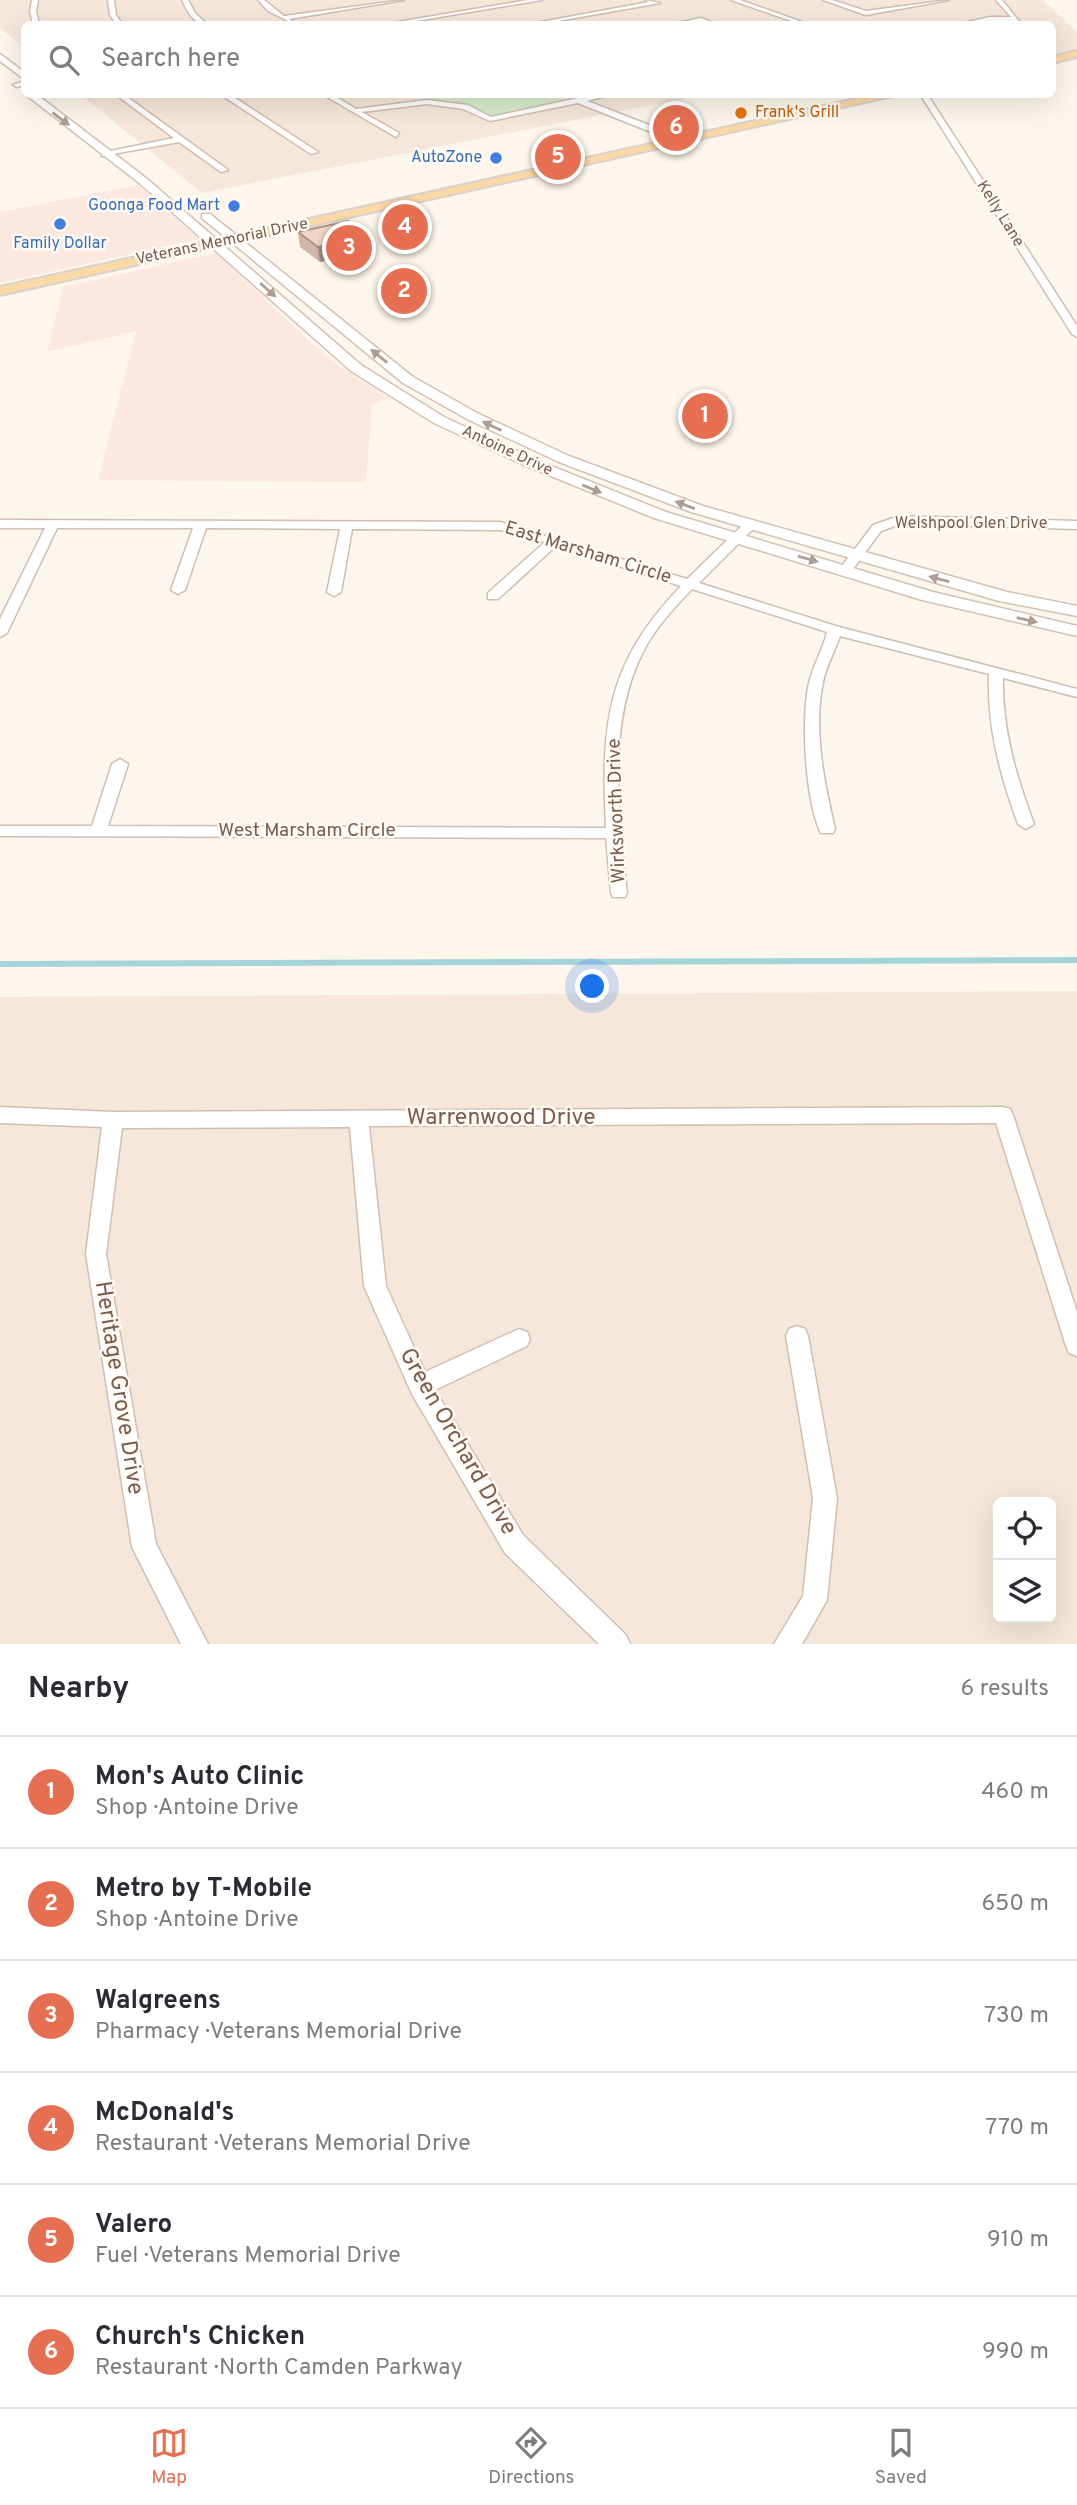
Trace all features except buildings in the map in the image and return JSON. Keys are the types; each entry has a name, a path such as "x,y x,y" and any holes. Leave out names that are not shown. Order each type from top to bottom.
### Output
{"main road":[{"path":"1056,59 1077,54"},
{"path":"0,57 21,74"},
{"path":"5,76 21,85"},
{"name":"Antoine Drive","path":"34,98 149,186 349,362 439,419 588,488 737,539 1077,611"},
{"path":"54,98 164,183 149,186"},
{"name":"Veterans Memorial Drive","path":"0,292 878,98"},
{"name":"Antoine Drive","path":"198,209 408,380 474,417 576,464 697,509 750,525 928,596 1077,631"}],"street":[{"path":"35,0 33,11 35,21"},
{"path":"111,0 113,15 117,21"},
{"path":"185,0 192,14 200,21"},
{"path":"261,0 289,21"},
{"path":"342,0 354,7"},
{"path":"283,18 401,0"},
{"path":"485,0 520,15"},
{"path":"408,21 539,0"},
{"path":"561,21 657,3 648,0"},
{"path":"734,0 796,21"},
{"path":"827,0 866,13 946,0"},
{"path":"999,0 1017,21"},
{"path":"979,21 1009,21"},
{"path":"122,98 224,170"},
{"path":"229,98 314,152"},
{"path":"332,98 396,135"},
{"path":"570,98 672,143"},
{"path":"355,111 426,102 459,106 490,118 592,98"},
{"name":"Kelly Lane","path":"926,98 1077,334"},
{"path":"105,154 181,139"},
{"name":"Welshpool Glen Drive","path":"850,563 877,528 899,520 1077,525"},
{"name":"East Marsham Circle","path":"0,524 500,526 834,630 1077,693"},
{"path":"0,633 53,524"},
{"path":"178,590 201,524"},
{"path":"334,592 347,525"},
{"name":"Wirksworth Drive","path":"619,893 613,755 616,718 623,684 635,652 648,633 690,584 750,525"},
{"path":"494,596 554,541"},
{"path":"827,830 816,779 812,713 816,683 834,630"},
{"path":"996,674 996,718 1001,751 1010,785 1026,824"},
{"path":"99,830 120,764"},
{"name":"West Marsham Circle","path":"0,831 615,833"},
{"name":"Warrenwood Drive","path":"0,1115 113,1120 1003,1115 1077,1346"},
{"name":"Green Orchard Drive","path":"359,1118 375,1286 420,1386 514,1544 618,1644"},
{"name":"Heritage Grove Drive","path":"113,1120 96,1254 144,1547 195,1644"},
{"path":"787,1644 815,1600 825,1498 797,1336"},
{"path":"420,1386 520,1339"}],"shaded area":[{"path":"0,0 1043,0 1077,32 1077,51 1056,54 1056,21 21,21 21,46 0,28"},
{"path":"85,98 689,98 202,193"},
{"path":"138,185 199,239 0,283 0,212"},
{"path":"216,253 310,342 343,369 389,398 372,405 366,482 98,480 136,331 47,352 63,287"},
{"path":"1077,991 1077,1644 0,1644 0,997"}],"green space":[{"path":"561,98 571,101 491,116 449,102 427,100"}],"waterway":[{"path":"0,964 1077,960"}],"place":[{"name":"Frank's Grill","path":"741,113"},
{"name":"Church's Chicken","path":"676,128"},
{"name":"Valero","path":"558,157"},
{"name":"AutoZone","path":"496,158"},
{"name":"Goonga Food Mart","path":"234,206"},
{"name":"Family Dollar","path":"60,224"},
{"name":"McDonald's","path":"405,227"},
{"name":"Walgreens","path":"349,248"},
{"name":"Metro by T-Mobile","path":"404,291"},
{"name":"Mon's Auto Clinic","path":"705,416"}]}
